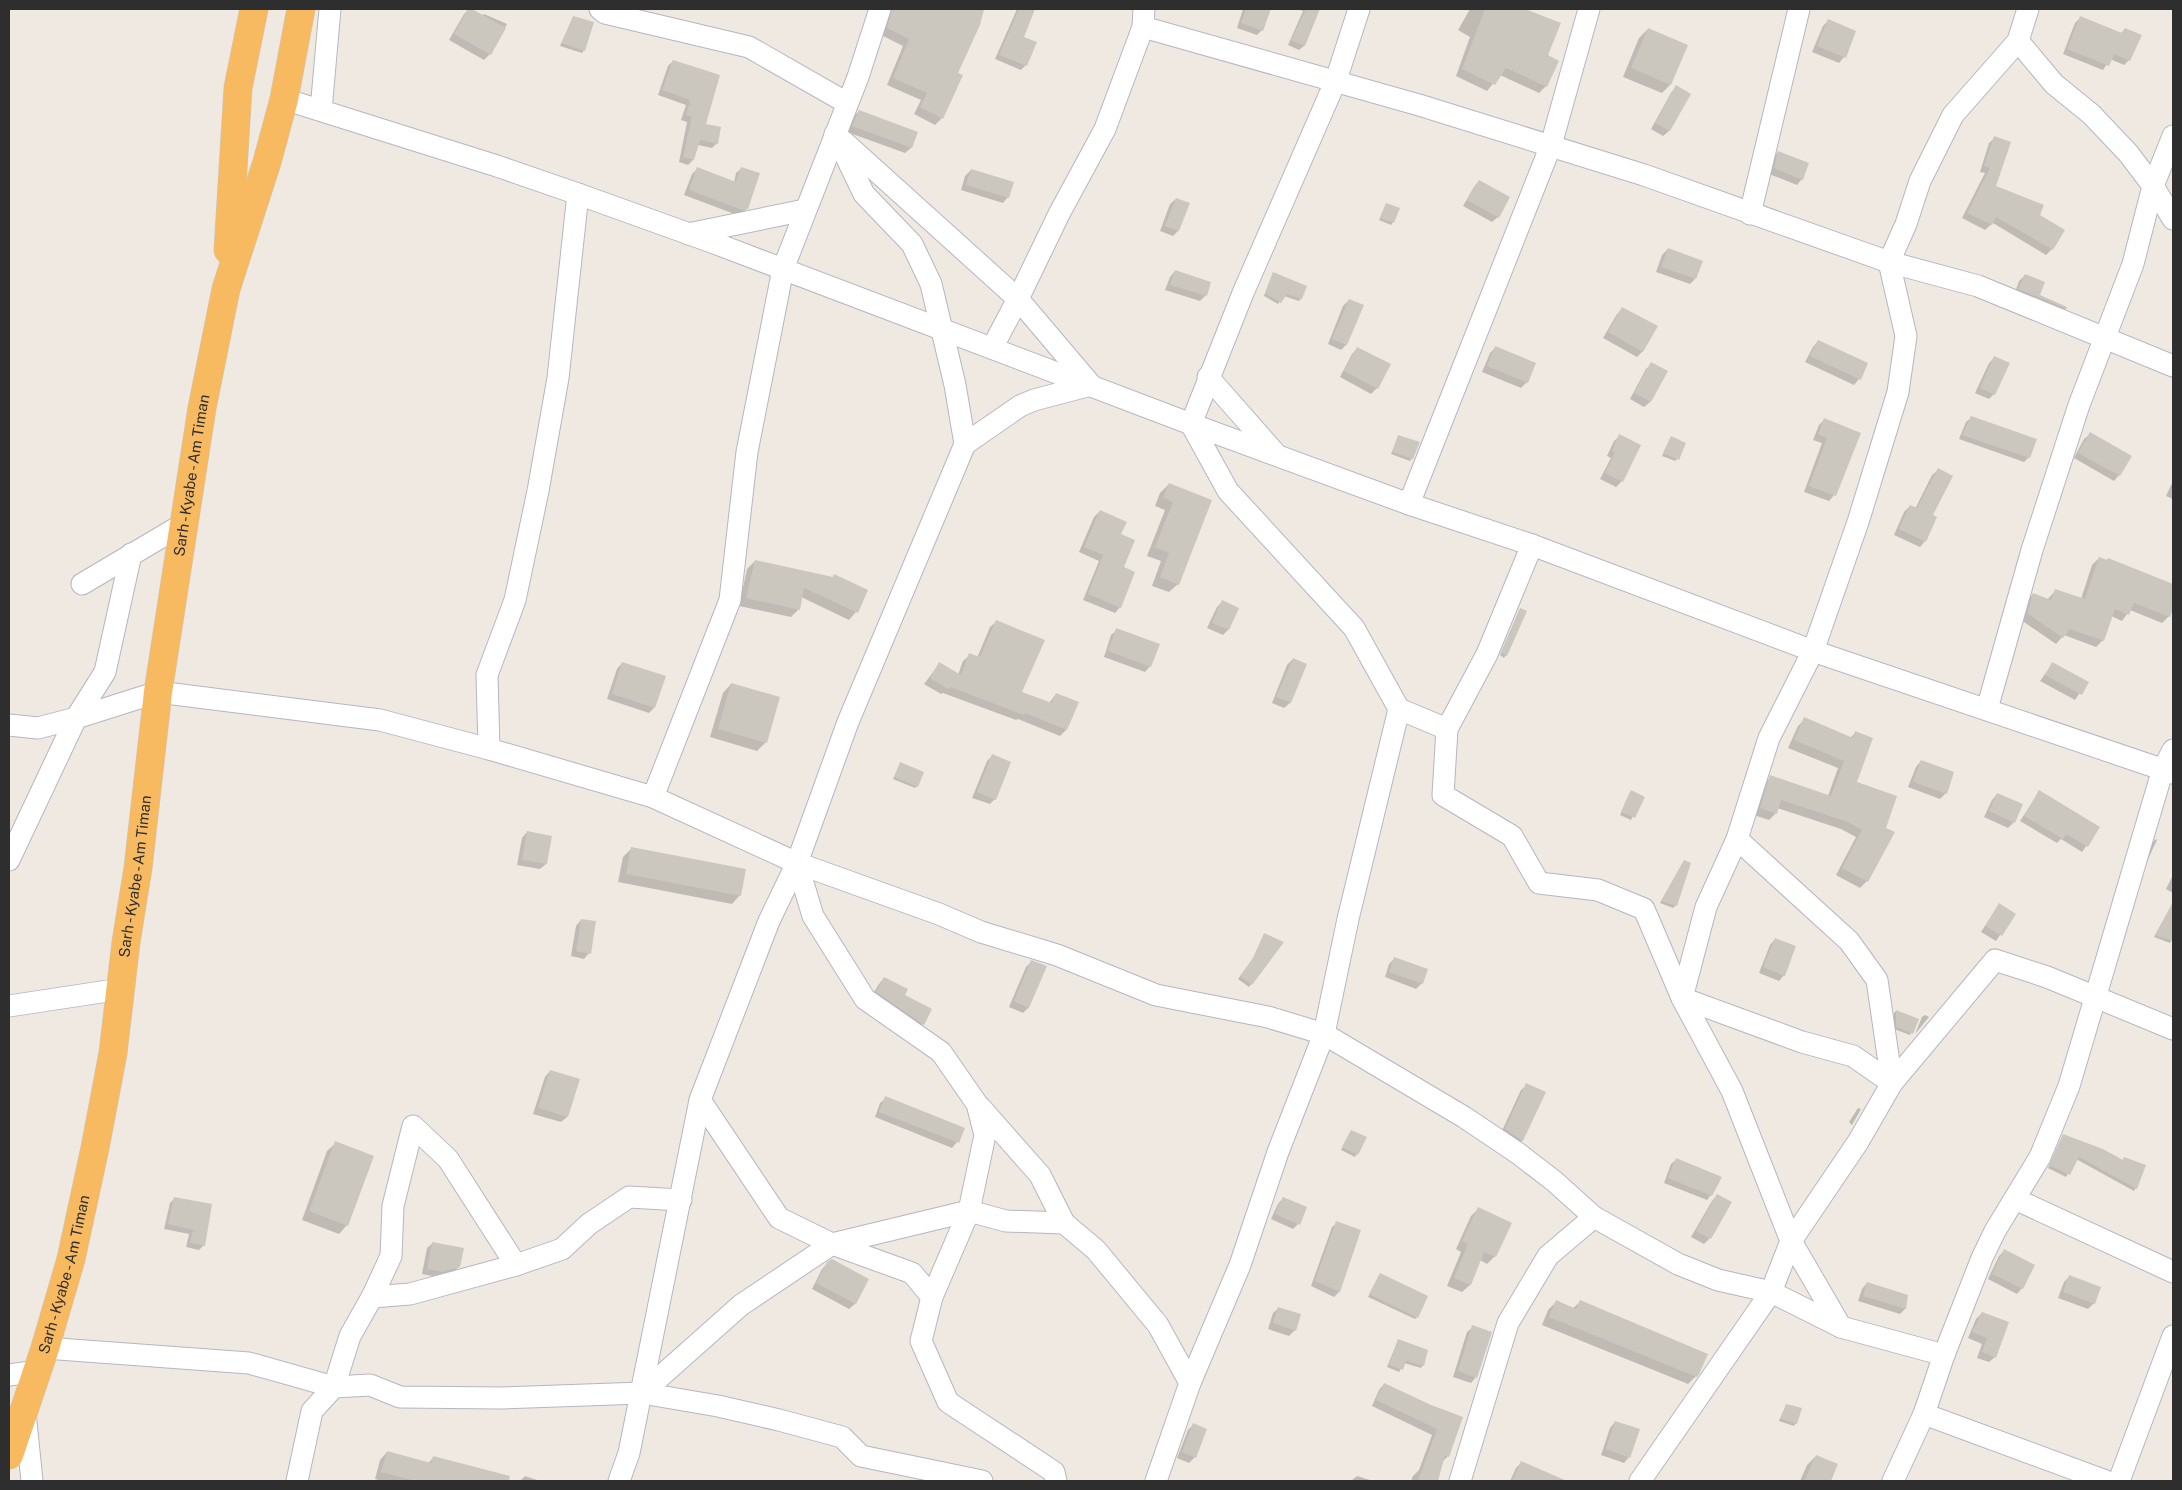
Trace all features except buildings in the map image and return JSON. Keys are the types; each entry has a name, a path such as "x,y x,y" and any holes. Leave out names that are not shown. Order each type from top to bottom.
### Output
{"highway":[{"name":"Sarh - Kyabe - Am Timan","path":"226,289 238,88 254,9"},
{"name":"Sarh - Kyabe - Am Timan","path":"9,1455 42,1360 71,1259 95,1148 113,1053 138,868 158,692 202,408 226,289 267,162 284,99 301,9"}],"street":[{"path":"321,110 330,9"},
{"path":"600,9 749,47 847,103"},
{"path":"653,797 730,600 747,452 783,269 847,103 880,9"},
{"path":"1359,9 1336,80 1243,293 1208,377 1191,424 1228,491 1354,628 1399,709 1446,730"},
{"path":"1409,504 1551,145 1589,9"},
{"path":"1750,214 1800,9"},
{"path":"1682,998 1706,907 1737,839 1769,738 1813,651 1858,522 1898,392 1906,336 1889,262 1906,224 1920,181 1954,115 2018,41 2028,9"},
{"path":"992,348 1059,214 1105,129 1144,18 1336,80 1644,175 1889,262 1978,286 2173,366"},
{"path":"2018,41 2054,84 2091,114 2128,153 2153,186 2173,219"},
{"path":"284,99 497,166 578,194 783,269 1277,456 1409,504 1532,545 1813,651 2168,771"},
{"path":"835,134 1018,299 1091,385"},
{"path":"619,1481 630,1452 700,1100 769,921 797,862 848,722 965,444 955,385 931,284 912,244 864,194 835,134"},
{"path":"1987,709 2032,550 2079,405 2133,264 2153,186 2173,136"},
{"path":"489,749 487,675 515,600 538,491 558,378 578,194"},
{"path":"688,234 805,210"},
{"path":"1208,377 1277,456"},
{"path":"965,444 1020,406 1034,400 1091,385"},
{"path":"82,584 184,523"},
{"path":"1532,545 1487,654 1446,730 1443,795 1512,836 1538,884 1598,890 1644,910 1682,998 1732,1091 1791,1241 1841,1327"},
{"path":"9,860 76,718 105,672 131,554"},
{"path":"9,725 38,728 158,692 380,720 489,749 653,797 797,862 939,914 981,932 1057,955 1156,995 1268,1017 1324,1034 1464,1117 1519,1154 1554,1181 1594,1217 1678,1264 1718,1280 1771,1292 1841,1327 1944,1355"},
{"path":"1156,1481 1190,1383 1240,1265 1278,1152 1324,1034 1348,919 1399,709"},
{"path":"1894,1481 1924,1414 1944,1355 1982,1258 1995,1231 2040,1157 2069,1086 2094,997 2168,771 2173,750"},
{"path":"1737,839 1849,941 1877,980 1892,1083"},
{"path":"797,862 813,916 864,1000 941,1052 977,1104 1040,1175 1064,1224 1096,1250 1158,1325 1190,1383"},
{"path":"1640,1481 1771,1292 1791,1241 1858,1142 1892,1083 1995,960 2047,976 2173,1029"},
{"path":"9,1006 121,989"},
{"path":"1682,998 1802,1042 1853,1056 1892,1083"},
{"path":"700,1100 780,1218 832,1244 912,1273 932,1297"},
{"path":"977,1104 985,1135 969,1211 932,1297 921,1341 948,1402 1054,1472 1056,1481"},
{"path":"296,1481 312,1411 334,1387 350,1336 372,1298 391,1256 393,1206 413,1126 448,1159 516,1265"},
{"path":"372,1298 410,1294 516,1265 562,1249 589,1224 629,1197 681,1200"},
{"path":"2015,1199 2173,1272"},
{"path":"642,1393 742,1305 832,1244 969,1211 1006,1221 1064,1224"},
{"path":"1460,1481 1508,1323 1548,1256 1594,1217"},
{"path":"2119,1481 2173,1336"},
{"path":"9,1374 42,1360 249,1363 334,1387 370,1384 400,1397 502,1398 642,1393 718,1406 797,1425 842,1437 861,1456 982,1481"},
{"path":"25,1410 32,1481"},
{"path":"1924,1414 2106,1481"}]}
